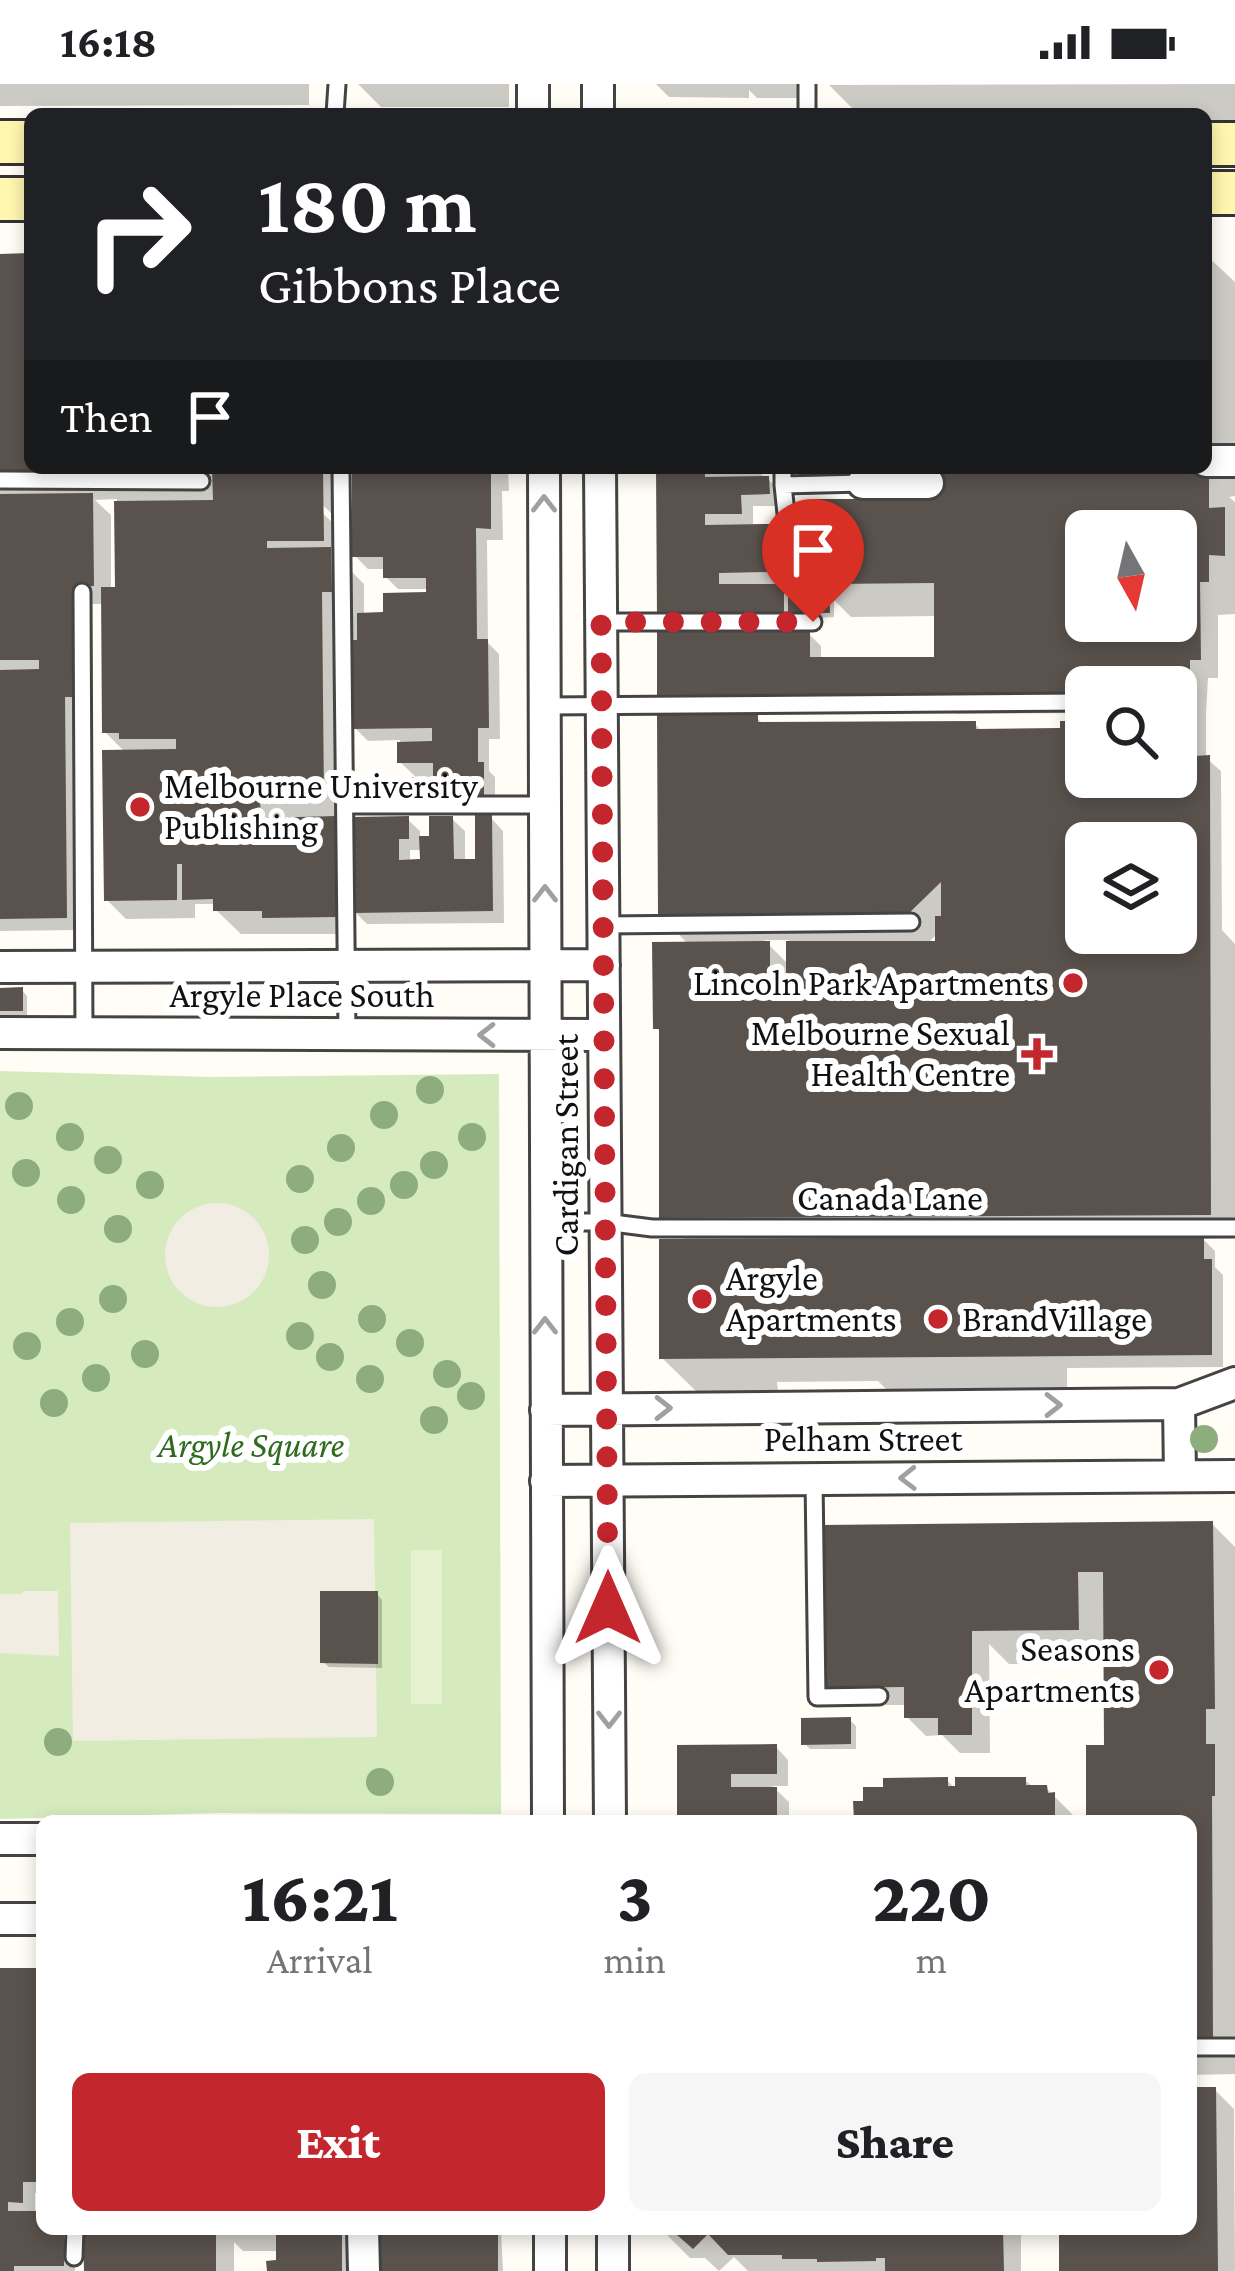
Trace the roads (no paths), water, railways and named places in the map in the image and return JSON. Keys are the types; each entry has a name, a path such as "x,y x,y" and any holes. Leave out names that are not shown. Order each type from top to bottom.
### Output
{"street":[{"name":"Cardigan Street","path":"544,474 548,1815"},
{"name":"Cardigan Street","path":"600,474 610,1815"},
{"path":"862,476 928,483"},
{"name":"Argyle Place South","path":"0,968 604,964"},
{"name":"Argyle Place South","path":"0,1033 604,1035"},
{"name":"Pelham Street","path":"546,1410 1179,1404 1235,1383"},
{"path":"1179,1404 1180,1475"},
{"name":"Pelham Street","path":"546,1481 1235,1476"},
{"path":"0,1839 36,1839"},
{"path":"0,1919 36,1919"},
{"path":"363,2235 364,2271"},
{"path":"550,2235 550,2271"},
{"path":"613,2235 613,2271"}],"lane":[{"path":"340,474 347,1034"},
{"path":"786,578 783,476 862,476"},
{"path":"0,480 201,481"},
{"path":"82,592 84,1034"},
{"path":"601,622 813,622"},
{"path":"544,706 1065,702"},
{"path":"345,805 545,805"},
{"path":"603,925 910,922"},
{"name":"Canada Lane","path":"545,1222 652,1228 1235,1228"},
{"path":"814,1479 817,1697 878,1696"},
{"path":"1197,2048 1235,2047"},
{"path":"74,2257 75,2235"}],"place":[{"name":"Melbourne University Publishing","path":"140,807"},
{"name":"Lincoln Park Apartments","path":"1073,983"},
{"name":"Melbourne Sexual Health Centre","path":"1037,1054"},
{"name":"Argyle Apartments","path":"702,1299"},
{"name":"BrandVillage","path":"938,1319"},
{"name":"Seasons Apartments","path":"1159,1670"}],"park label":[{"name":"Argyle Square","path":"251,1445"}]}
